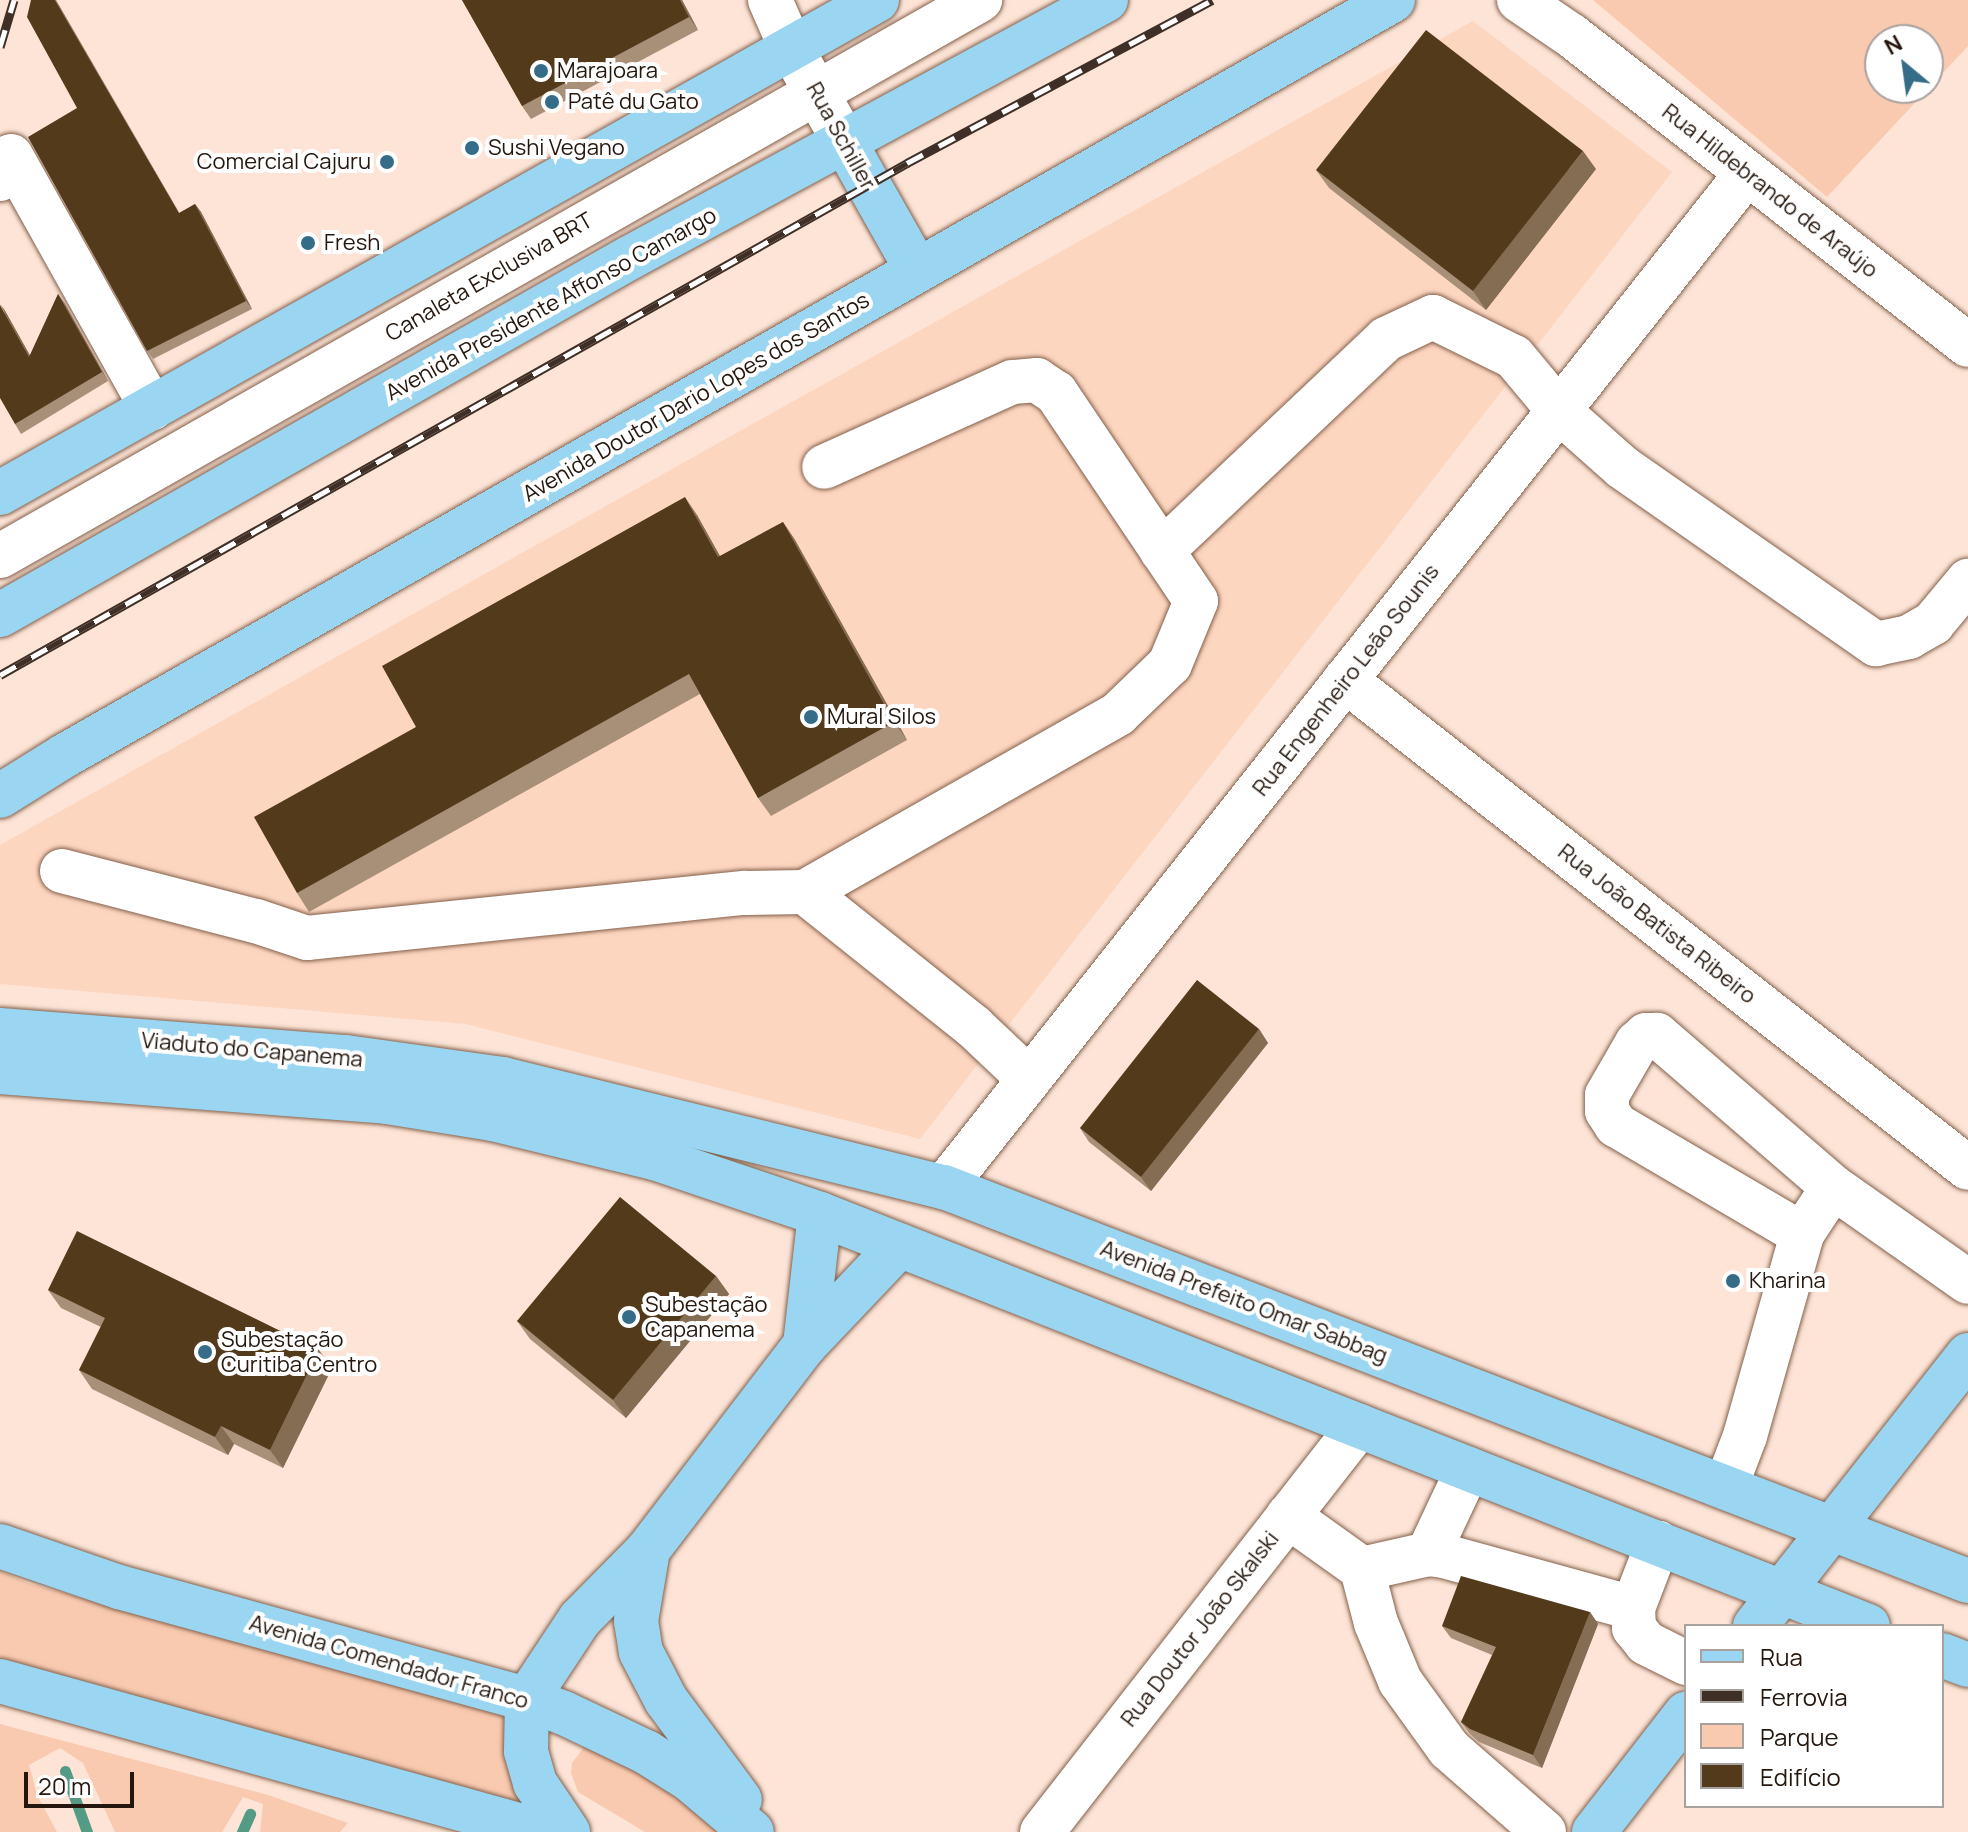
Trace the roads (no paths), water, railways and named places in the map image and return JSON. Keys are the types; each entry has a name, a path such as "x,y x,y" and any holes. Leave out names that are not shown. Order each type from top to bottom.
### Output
{"main road":[{"path":"0,493 877,0"},
{"name":"Avenida Presidente Affonso Camargo","path":"0,615 618,264 1106,0"},
{"name":"Avenida Doutor Dario Lopes dos Santos","path":"0,796 64,756 1393,0"},
{"name":"Rua Schiller","path":"844,141 917,270"},
{"name":"Viaduto do Capanema","path":"0,1030 346,1057 498,1099"},
{"name":"Viaduto do Capanema","path":"0,1072 332,1096 498,1099"},
{"path":"498,1099 654,1158 820,1214 1863,1624"},
{"name":"Avenida Prefeito Omar Sabbag","path":"498,1099 944,1187 1968,1581"},
{"path":"805,1345 820,1214"},
{"path":"568,1832 535,1783 526,1751 527,1699 580,1619 648,1550 805,1345 899,1246"},
{"path":"1757,1624 1968,1355"},
{"name":"Avenida Comendador Franco","path":"0,1546 119,1587 527,1699 646,1752 689,1779 752,1832"},
{"path":"648,1550 636,1621 641,1652 666,1700 763,1832"},
{"path":"1944,1656 1968,1665"},
{"path":"0,1681 544,1832"},
{"path":"1594,1832 1684,1717"}],"street":[{"name":"Rua Schiller","path":"770,0 791,48 844,141"},
{"name":"Canaleta Exclusiva BRT","path":"0,556 980,0"},
{"name":"Rua Hildebrando de Araújo","path":"1519,0 1564,18 1747,173 1968,345"},
{"path":"0,179 11,156 152,408"},
{"name":"Rua Engenheiro Leão Sounis","path":"944,1187 1747,173"},
{"path":"1162,551 1386,339 1433,317 1514,357 1559,411 1622,467 1876,644 1909,637 1933,623 1968,581"},
{"path":"62,871 256,921 307,938 746,893 805,892 1118,714 1170,664 1196,601 1056,393 1037,380 1012,382 824,467"},
{"name":"Rua João Batista Ribeiro","path":"1345,680 1968,1168"},
{"path":"805,892 974,1027 1029,1079"},
{"path":"1802,1234 1616,1125 1607,1111 1607,1095 1637,1043 1646,1035 1657,1035 1833,1187 1968,1282"},
{"path":"1726,1486 1745,1436 1802,1234 1833,1187"},
{"name":"Rua Doutor João Skalski","path":"1042,1832 1359,1426"},
{"path":"1428,1554 1468,1469"},
{"path":"1288,1516 1362,1569 1376,1623 1400,1681 1449,1749 1544,1832"},
{"path":"1658,1543 1633,1608 1634,1628 1646,1643 1684,1662"},
{"path":"1362,1569 1428,1554 1633,1608"}],"waterway":[{"path":"65,1771 87,1832"},
{"path":"242,1832 250,1814"}],"railway":[{"path":"0,47 14,0"},
{"path":"0,675 907,163 1212,0"}],"place":[{"name":"Marajoara","path":"541,71"},
{"name":"Patê du Gato","path":"552,102"},
{"name":"Sushi Vegano","path":"472,148"},
{"name":"Comercial Cajuru","path":"387,162"},
{"name":"Fresh","path":"308,243"},
{"name":"Mural Silos","path":"811,717"},
{"name":"Kharina","path":"1733,1281"},
{"name":"Subestação Capanema","path":"629,1317"},
{"name":"Subestação Curitiba Centro","path":"205,1352"}]}
